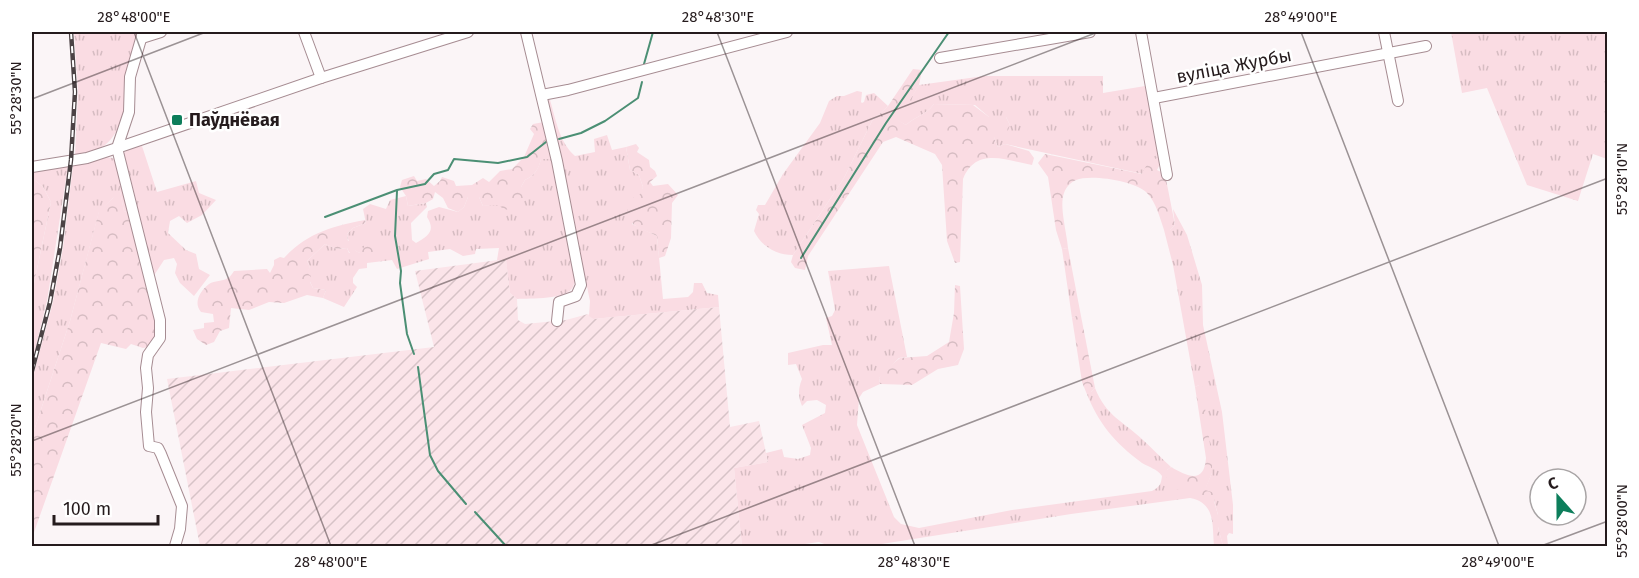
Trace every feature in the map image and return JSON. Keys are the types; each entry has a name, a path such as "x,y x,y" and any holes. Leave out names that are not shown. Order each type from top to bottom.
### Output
{"street":[{"path":"161,32 143,35 130,77 129,112 117,148 160,320 160,338 148,355 146,411 150,446 158,448 182,506 180,529 175,546"},
{"path":"304,32 321,78"},
{"path":"32,167 87,158 321,78 468,32"},
{"path":"526,32 542,94 581,285 576,296 559,302 557,321"},
{"path":"542,94 568,90 787,32"},
{"path":"940,58 1090,32"},
{"path":"1141,32 1167,175"},
{"path":"1384,32 1398,101"},
{"name":"вуліца Журбы","path":"1154,98 1426,46"}],"shaded area":[{"path":"506,259 510,293 517,299 518,320 525,324 566,320 588,314 593,319 719,307 730,427 759,421 768,462 734,468 742,546 200,546 167,379 434,347 415,271"}],"green space":[{"path":"74,32 141,32 134,76 120,124 105,145 75,156 78,92"},
{"path":"1451,32 1604,32 1608,51 1607,159 1593,154 1578,201 1527,185 1487,88 1462,93"},
{"path":"913,69 922,70 919,85 898,120 906,125 934,104 973,105 989,117 1006,117 1010,125 1007,133 994,138 998,147 1005,144 1029,151 1034,158 1032,165 992,158 983,159 969,169 963,179 960,262 955,263 947,241 942,165 935,154 896,137 883,142 808,256 805,270 795,268 791,262 793,255 844,178 872,121 888,106"},
{"path":"984,76 1103,76 1103,93 1145,86 1160,156 1143,174 1005,144 998,147 994,138 1010,125 1006,117 989,117 975,105 934,104 906,125 897,120 919,85"},
{"path":"862,92 862,103 866,95 874,93 888,106 872,121 844,178 793,255 770,249 754,231 759,214 756,210 758,205 765,205 783,174 820,123 829,101 837,96"},
{"path":"548,100 550,100 565,144 575,156 595,152 594,139 607,135 612,150 626,147 630,170 639,175 643,187 632,224 657,236 663,299 688,297 693,292 694,283 702,283 707,293 718,295 719,307 593,319 589,316 590,301"},
{"path":"544,122 552,159 541,159 536,172 525,180 521,187 523,198 518,206 505,210 498,205 483,206 479,197 468,197 464,207 458,212 448,208 443,198 435,192 433,199 426,203 408,206 406,196 400,187 402,180 414,176 417,181 426,179 434,186 442,177 454,181 456,186 472,185 483,178 489,182 500,171 512,169 524,157 534,134 530,129 533,124"},
{"path":"636,144 639,148 637,152 649,160 650,167 655,171 657,176 650,182 653,186 668,184 678,195 672,203 671,238 665,256 659,258 657,236 634,224 627,209 627,200 639,196 643,187 639,175 630,170 626,147"},
{"path":"142,146 157,192 196,181 199,193 216,200 202,215 187,223 179,216 170,221 168,233 186,250 196,254 199,269 210,275 194,296 180,283 175,273 177,264 174,258 164,260 153,277 123,154 128,149"},
{"path":"1045,154 1142,174 1147,164 1160,156 1161,162 1157,170 1165,174 1175,225 1170,230 1164,230 1153,201 1141,189 1124,182 1083,178 1072,182 1064,193 1063,212 1068,248 1062,249 1056,230 1048,177 1038,163"},
{"path":"103,157 113,158 116,162 129,213 124,211 120,191 99,212 70,321 32,437 32,380 53,302 63,248 73,166"},
{"path":"541,158 552,159 576,273 574,285 569,291 548,298 517,299 510,293 506,260 497,260 499,248 476,249 475,254 463,256 450,249 428,252 429,259 397,269 392,260 367,263 367,268 359,269 353,278 353,283 357,287 344,307 323,298 326,290 313,288 306,273 310,267 307,261 325,244 337,249 347,248 349,253 360,253 351,245 347,234 353,228 366,223 363,209 370,204 386,209 390,200 406,196 408,206 426,203 427,207 411,223 412,240 416,243 431,230 427,217 428,211 439,207 458,212 464,207 468,197 479,197 483,206 498,204 521,187 537,169"},
{"path":"68,166 47,301 32,362 32,293 51,202 43,187 32,178 32,173"},
{"path":"32,178 43,187 51,202 32,293"},
{"path":"120,191 124,211 129,213 158,332 149,347 143,348 131,344 126,349 101,343 32,538 32,437 70,321 99,211 113,198 115,193"},
{"path":"1173,209 1187,235 1202,285 1203,325 1222,412 1233,505 1233,534 1229,533 1227,536 1228,546 1223,546 1214,500 1204,491 1212,473 1199,385 1195,387 1173,265 1164,230 1170,230 1175,225"},
{"path":"365,220 366,223 353,228 347,234 348,241 351,241 356,251 360,253 366,244 374,243 380,249 375,257 358,258 352,255 347,248 337,249 325,244 307,261 310,267 307,273 311,276 310,282 313,288 326,290 323,298 307,295 284,303 269,302 249,310 231,308 229,328 220,331 214,342 206,345 197,339 193,330 204,328 204,323 214,322 213,314 201,312 198,305 200,294 209,284 230,277 234,271 267,269 270,273 274,260 284,258 302,242 331,228"},
{"path":"1068,248 1081,316 1072,318 1062,249"},
{"path":"889,266 907,357 899,358 879,378 880,384 863,392 859,398 857,425 894,517 901,524 919,528 1012,510 1152,491 1157,488 1162,476 1123,448 1096,414 1086,392 1091,392 1095,388 1110,412 1136,433 1171,467 1167,470 1190,489 1190,498 869,546 825,546 827,545 819,542 791,546 742,546 734,468 768,462 766,453 782,449 784,457 798,459 810,455 811,448 802,425 825,413 826,405 817,400 807,401 802,406 799,392 802,379 796,364 788,365 788,353 832,345 826,318 832,316 835,310 828,271"},
{"path":"955,285 960,286 964,349 958,365 938,369 912,385 880,384 879,378 884,371 900,358 927,356 949,342 954,313"},
{"path":"1081,316 1095,388 1091,392 1086,392 1082,382 1072,318"},
{"path":"1202,386 1212,459 1212,473 1205,490 1215,493 1214,501 1223,546 1214,546 1211,516 1204,505 1190,498 1190,489 1169,490 1169,480 1166,477 1167,470 1171,467 1194,476 1202,472 1205,467 1206,458 1195,387"}],"waterway":[{"path":"644,64 653,32"},
{"path":"801,258 886,123 949,32"},
{"path":"559,139 581,133 605,121 638,98 642,82"},
{"path":"325,217 397,190 425,184 434,174 448,170 454,159 498,163 527,157 546,142"},
{"path":"397,191 395,236 407,334 414,354"},
{"path":"418,367 430,455 438,471 466,504"},
{"path":"475,512 506,546"}],"railway":[{"path":"32,371 50,302 60,248 71,160 75,92 71,32"}],"place":[{"name":"Паўднёвая","path":"177,120"}]}
